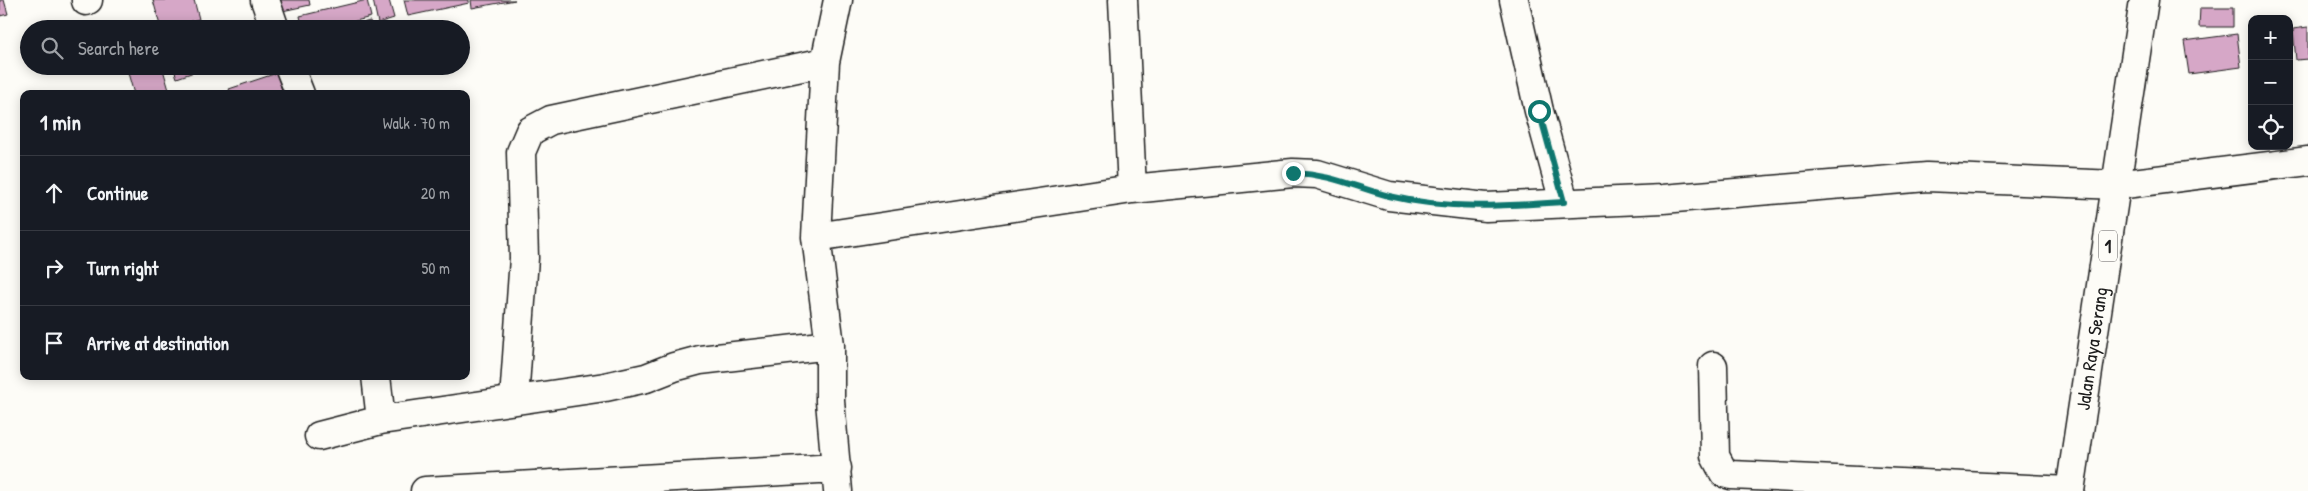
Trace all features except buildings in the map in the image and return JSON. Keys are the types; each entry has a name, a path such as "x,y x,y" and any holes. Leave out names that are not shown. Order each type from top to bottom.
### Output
{"main road":[{"path":"265,0 272,20"},
{"path":"425,491 838,480 830,401 830,345 816,237 824,62 838,0"},
{"path":"1123,0 1132,189"},
{"path":"1514,0 1539,111 1564,202"},
{"name":"Jalan Raya Serang","path":"2070,491 2144,0"},
{"path":"514,400 524,258 521,152 530,131 551,120 824,62"},
{"path":"292,75 298,90"},
{"path":"816,237 1132,189 1293,173 1317,174 1389,196 1486,207 1664,199 1927,177 2117,185 2308,161"},
{"path":"319,436 381,420 646,378 674,367 700,360 830,345"},
{"path":"1713,366 1715,456 1724,473 1741,476 2070,491"},
{"path":"376,380 381,420"}],"route":[{"path":"1293,173 1317,174 1336,178 1389,196 1432,202 1486,207 1564,202 1539,111"}]}
